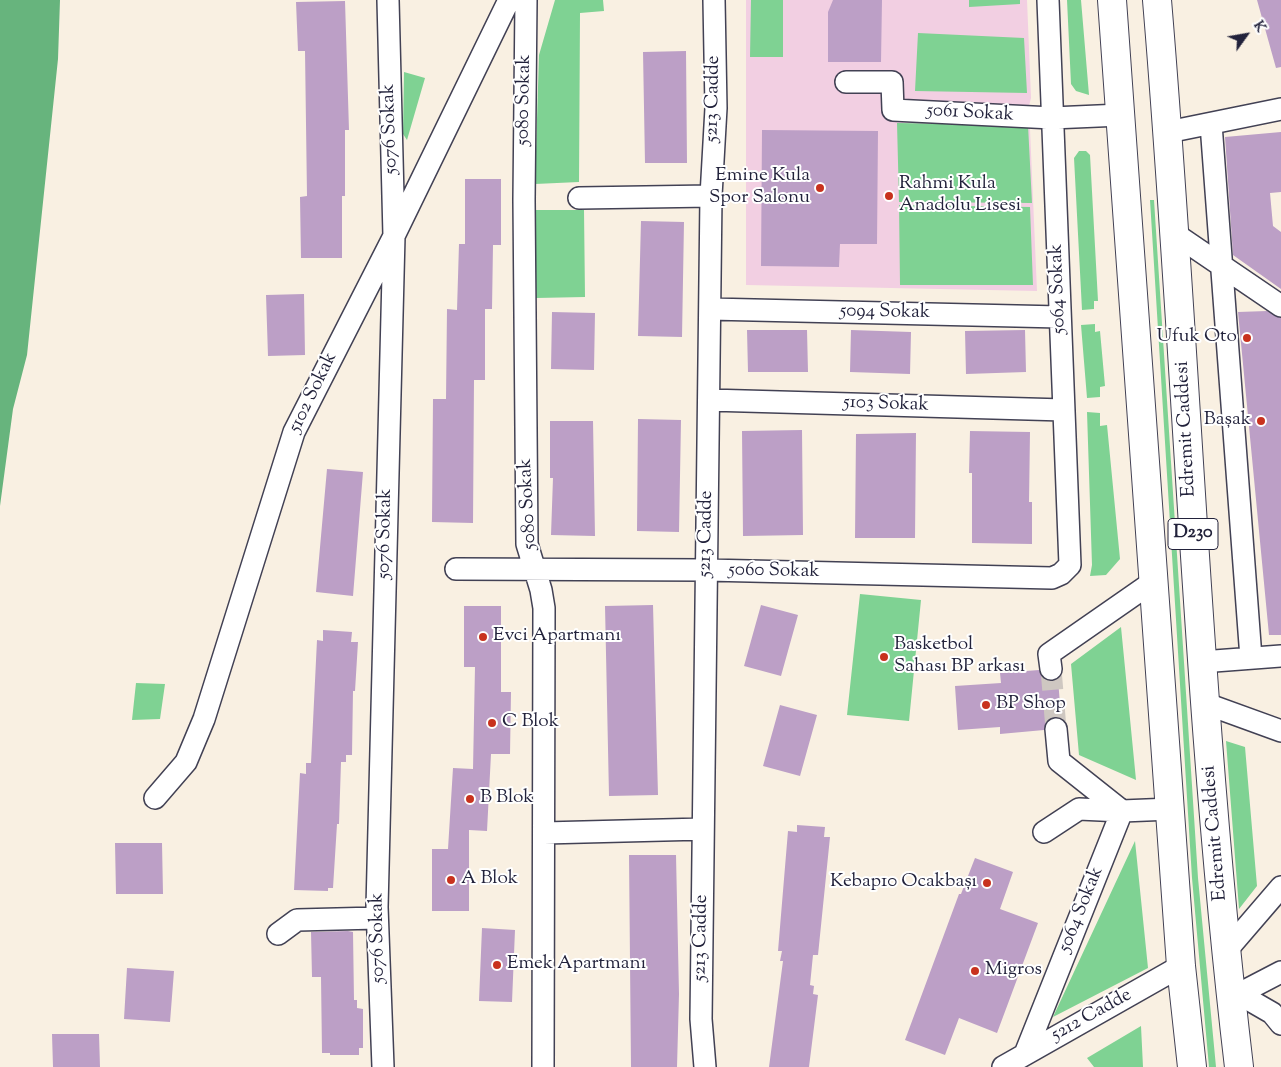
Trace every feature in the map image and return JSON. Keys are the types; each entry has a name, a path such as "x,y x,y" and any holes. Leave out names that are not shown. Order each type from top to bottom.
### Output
{"highway":[{"name":"D230","path":"1112,0 1182,966 1187,1060"},
{"name":"Edremit Caddesi","path":"1157,0 1175,234 1204,703 1226,951 1235,996 1239,1067"}],"street":[{"name":"5076 Sokak","path":"383,1067 378,918 394,236 388,0"},
{"name":"5102 Sokak","path":"155,798 186,762 204,719 294,432 394,236 509,0"},
{"name":"5080 Sokak","path":"526,0 524,200 527,544 544,608 543,1067"},
{"name":"5213 Cadde","path":"705,1067 701,1019 711,196 716,108 714,0"},
{"name":"5064 Sokak","path":"1048,0 1070,565 1061,574"},
{"name":"5061 Sokak","path":"846,82 892,82 893,110 1052,118 1120,115"},
{"path":"1168,132 1281,109"},
{"path":"1211,124 1252,658"},
{"path":"579,198 711,196"},
{"path":"1175,234 1281,306"},
{"name":"5094 Sokak","path":"710,309 1060,317"},
{"name":"5103 Sokak","path":"709,400 1064,410"},
{"name":"5060 Sokak","path":"456,569 707,570 1052,578 1061,574"},
{"path":"1051,669 1049,654 1154,580"},
{"path":"1201,662 1281,656"},
{"path":"1204,703 1281,731"},
{"path":"1056,729 1059,761 1122,811"},
{"path":"1044,832 1079,809 1122,811 1170,809"},
{"name":"5064 Sokak","path":"1025,1054 1122,811"},
{"path":"544,833 703,829"},
{"path":"1226,951 1281,887"},
{"path":"278,934 296,920 378,918"},
{"name":"5212 Cadde","path":"1003,1067 1182,966"},
{"path":"1235,996 1281,972"},
{"path":"1235,996 1272,1013 1281,1024"}],"shaded area":[{"name":"Rahmi Kula Anadolu Lisesi","path":"746,0 1027,0 1031,98 1029,106 1037,291 746,285"}],"green space":[{"path":"0,0 60,0 58,59 27,355 13,409 0,506"},
{"path":"555,0 603,0 604,11 580,13 579,182 535,184 539,55"},
{"path":"751,0 783,0 783,57 750,57"},
{"path":"969,0 1020,0 1020,4 969,7"},
{"path":"1067,0 1081,0 1089,95 1076,91 1071,84"},
{"path":"918,33 1024,38 1027,93 915,91"},
{"path":"404,72 425,78 407,140 403,134"},
{"path":"897,123 1028,125 1032,203 899,202"},
{"path":"1079,151 1086,151 1090,155 1098,301 1094,301 1094,309 1082,310 1074,158"},
{"path":"1150,200 1154,200 1198,878 1216,1067 1209,1067 1192,878"},
{"path":"899,205 1030,207 1033,285 900,285"},
{"path":"535,210 584,210 585,297 536,298"},
{"path":"1095,324 1095,332 1100,331 1105,386 1100,387 1100,397 1087,398 1081,325"},
{"path":"1087,412 1100,413 1100,426 1107,425 1120,559 1106,575 1090,576 1092,565"},
{"name":"Basketbol Sahası BP arkası","path":"860,594 921,600 909,721 847,715"},
{"path":"1121,627 1136,780 1079,755 1071,664"},
{"path":"136,683 165,684 160,719 132,720"},
{"path":"1226,741 1245,747 1257,886 1239,909"},
{"path":"1135,841 1148,968 1053,1017"},
{"path":"1141,1026 1143,1067 1094,1067 1087,1058"}],"building":[{"path":"833,0 882,0 881,62 828,62 828,12"},
{"path":"1257,0 1281,0 1281,67 1276,68"},
{"path":"345,1 349,130 345,130 345,196 342,196 342,258 301,258 300,197 307,196 305,51 298,51 296,2"},
{"path":"686,51 687,163 645,163 643,52"},
{"name":"Emine Kula Spor Salonu","path":"762,130 878,131 877,244 840,244 839,267 761,266"},
{"path":"1281,132 1281,192 1270,193 1273,226 1281,232 1281,289 1233,255 1225,137"},
{"path":"465,179 501,179 501,245 493,245 492,309 485,309 485,380 474,380 473,523 432,522 433,399 446,399 447,309 457,310 459,244 465,244"},
{"path":"641,221 684,222 682,337 638,336"},
{"path":"304,294 305,355 268,356 266,295"},
{"path":"1267,311 1281,318 1281,635 1269,635 1238,312"},
{"path":"552,312 595,313 594,370 551,369"},
{"path":"747,330 807,330 808,372 748,372"},
{"path":"851,330 911,332 910,374 850,372"},
{"path":"1025,330 1026,372 966,374 965,331"},
{"path":"638,419 681,420 679,532 637,531"},
{"path":"550,421 593,421 595,536 551,535 553,478 550,478"},
{"path":"802,430 803,535 743,536 742,431"},
{"path":"970,431 1030,432 1029,502 1032,502 1032,544 972,543 972,473 969,473"},
{"path":"916,433 915,538 855,538 856,434"},
{"path":"327,469 363,472 353,596 316,592"},
{"path":"653,605 658,795 609,796 605,606"},
{"path":"761,605 798,615 781,676 744,666"},
{"path":"464,606 501,606 501,692 511,692 510,754 491,754 487,831 469,830 469,911 432,911 432,849 448,849 453,768 473,769 475,667 464,667"},
{"path":"323,630 352,632 351,642 358,642 355,691 353,691 352,755 346,755 346,762 341,762 339,824 337,824 333,888 328,888 328,891 294,890 300,773 306,774 306,763 311,763 317,640 323,641"},
{"path":"1039,670 1046,680 1058,679 1061,717 1048,719 1044,730 1000,734 1000,727 958,730 955,686 1001,683 1000,673"},
{"path":"780,705 817,715 800,776 763,766"},
{"path":"797,825 825,827 824,837 830,837 818,955 813,955 810,985 814,986 813,994 818,995 809,1067 769,1067 783,961 780,961 782,951 778,951 788,831 797,832"},
{"path":"115,843 162,843 163,894 116,894"},
{"path":"629,855 676,855 679,994 677,1067 631,1067"},
{"name":"Migros","path":"975,858 1013,872 1000,909 1038,923 997,1033 959,1018 945,1055 905,1040 959,894 961,894"},
{"name":"Emek Apartmanı","path":"482,928 515,930 512,1002 479,1001"},
{"path":"311,932 353,932 354,1000 357,1000 357,1008 363,1009 363,1048 359,1048 359,1055 330,1055 330,1053 322,1053 321,977 312,977"},
{"path":"127,968 174,971 170,1022 124,1019"},
{"path":"52,1034 99,1034 100,1067 53,1067"}],"tunnel":[{"path":"1051,669 1056,729"}],"place":[{"name":"Emine Kula Spor Salonu","path":"820,188"},
{"name":"Rahmi Kula Anadolu Lisesi","path":"889,196"},
{"name":"Ufuk Oto","path":"1247,338"},
{"name":"Başak","path":"1261,421"},
{"name":"Evci Apartmanı","path":"483,637"},
{"name":"Basketbol Sahası BP arkası","path":"884,657"},
{"name":"BP Shop","path":"986,705"},
{"name":"C Blok","path":"492,723"},
{"name":"B Blok","path":"470,799"},
{"name":"A Blok","path":"451,880"},
{"name":"Kebap10 Ocakbaşı","path":"987,883"},
{"name":"Emek Apartmanı","path":"497,965"},
{"name":"Migros","path":"975,971"}]}
